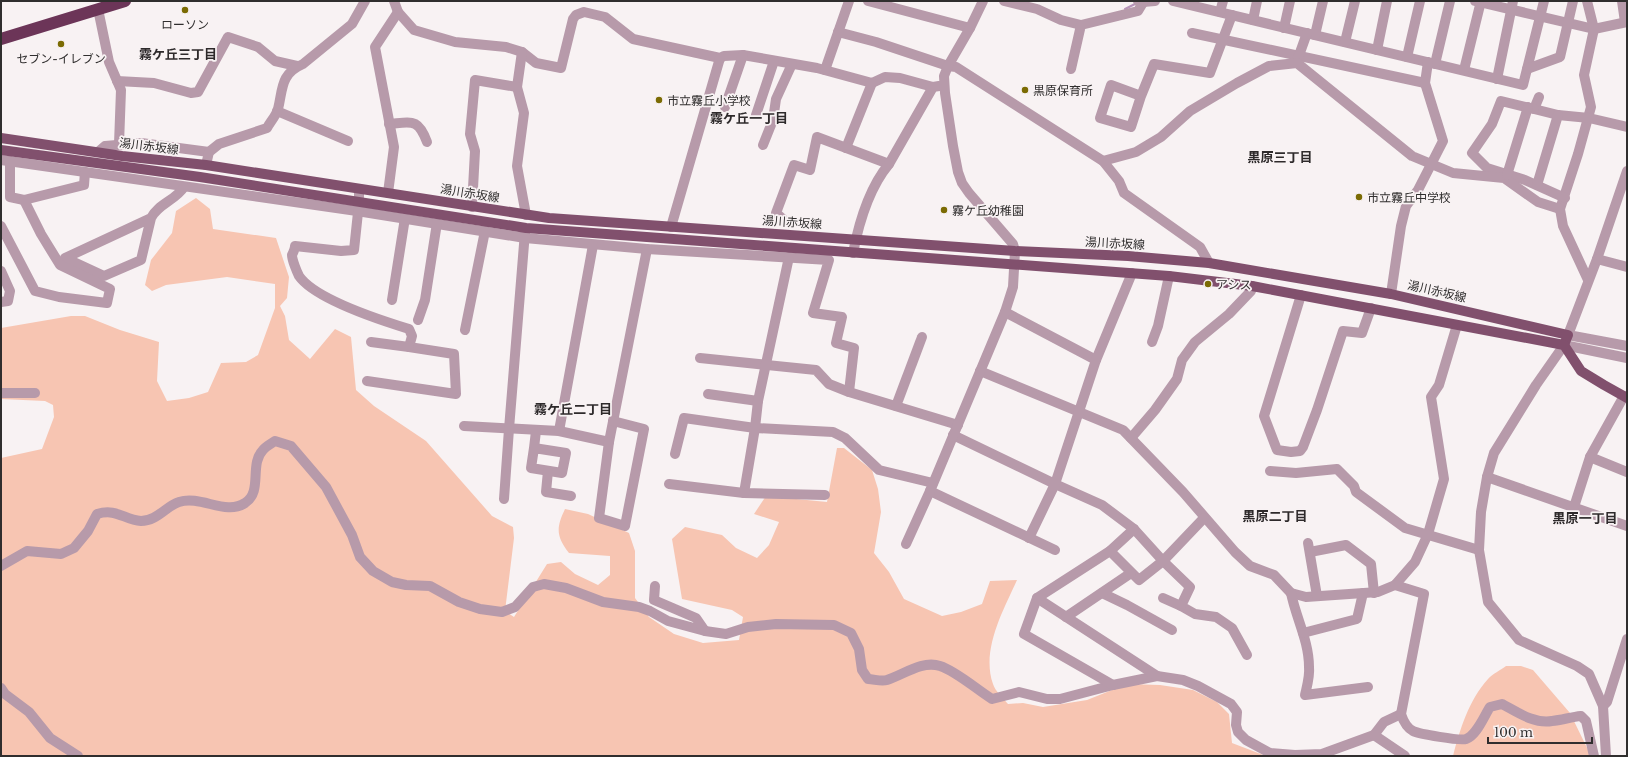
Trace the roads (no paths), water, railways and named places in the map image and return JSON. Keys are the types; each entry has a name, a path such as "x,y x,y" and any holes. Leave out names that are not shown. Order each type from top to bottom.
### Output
{"highway":[{"path":"1,31 99,5 126,1"},
{"path":"1,39 99,5"}],"main road":[{"name":"湯川赤坂線","path":"1,138 98,152 206,165 526,215 671,227 1015,251 1128,256 1209,262 1391,294 1566,340"},
{"name":"湯川赤坂線","path":"1,150 200,178 358,207 525,233 853,253 1169,276 1252,286 1457,325 1566,340"},
{"path":"1566,340 1581,370 1625,397"}],"street":[{"path":"206,165 209,152 219,144 267,128 277,111 283,81 297,66 303,64 348,28 355,20 365,1"},
{"path":"394,1 398,12 414,30 455,42 506,47 522,52 536,63 561,68 573,19 576,15 584,12 605,17 633,38 720,58 724,56 743,56 825,70 872,82 885,77 900,78 933,87 945,84"},
{"path":"825,70 849,1"},
{"path":"868,1 970,28"},
{"path":"906,544 958,425 1005,312 1013,287 1015,251 1013,244 969,193 962,183 958,172 944,76 983,1"},
{"path":"1004,1 1037,9 1061,20 1081,26 1138,11 1142,1 1155,1"},
{"path":"1173,1 1192,3 1220,12 1284,28 1523,85 1544,1"},
{"path":"1220,12 1223,1"},
{"path":"1253,20 1258,1"},
{"path":"1284,28 1290,1"},
{"path":"1103,161 1136,152 1161,138 1190,111 1237,83 1269,66 1298,59 1311,34 1323,1"},
{"path":"1345,42 1355,1"},
{"path":"1377,50 1387,1"},
{"path":"1407,57 1420,1"},
{"path":"1391,294 1401,226 1406,206 1418,190 1444,141 1425,83 1450,1"},
{"path":"1527,69 1560,57 1573,1"},
{"path":"1587,1 1594,29 1584,75 1591,107 1589,118 1560,209 1563,226 1588,280"},
{"path":"1464,70 1479,2 1512,5 1540,16 1594,29 1626,22 1622,1"},
{"path":"99,5 109,62 121,90 119,144"},
{"path":"1496,78 1512,5"},
{"path":"388,193 394,147 375,47 398,12"},
{"path":"1141,96 1111,85 1100,118 1131,128 1141,96 1154,64 1210,73 1232,15"},
{"path":"1071,69 1081,26"},
{"path":"838,32 876,42 948,66 956,67 1103,161 1119,181 1124,193 1200,248 1209,262"},
{"path":"1192,33 1223,39 1298,59 1425,83"},
{"path":"117,82 154,83 191,92 198,92 227,38 231,37 258,47 274,61 297,66"},
{"path":"522,52 517,87 524,113 517,166 526,215"},
{"path":"725,108 743,56"},
{"path":"671,227 720,58"},
{"path":"1298,59 1412,156 1452,173 1504,178 1538,202 1560,209"},
{"path":"756,115 774,61"},
{"path":"763,145 773,120 776,99 792,64"},
{"path":"472,207 475,151 470,134 475,80 517,87"},
{"path":"846,148 872,82"},
{"path":"853,253 863,214 880,175 889,164 933,87"},
{"path":"1507,174 1531,108 1539,97"},
{"path":"1564,198 1537,185 1487,168 1472,153 1492,124 1501,101 1558,115 1589,118 1627,127"},
{"path":"277,111 348,141"},
{"path":"1537,185 1558,115"},
{"path":"389,124 412,122 422,129 427,142"},
{"path":"784,220 776,213 794,165 810,170 817,137 889,164"},
{"path":"98,152 105,146 119,144 141,144 209,152"},
{"path":"85,172 84,185 24,200 6,198 6,160 184,186 358,207 405,218 485,231 525,233 592,245 829,260 813,313 842,317 836,343 854,348 849,392"},
{"path":"1606,756 1603,706 1590,674 1519,640 1488,602 1479,550 1481,512 1487,477 1494,453 1566,340 1597,259 1627,171"},
{"path":"151,218 65,258 104,276 141,260 151,218 154,212 180,194 184,186"},
{"path":"359,190 354,250 341,251 295,246 292,256 299,276 316,291 350,308 410,329 412,336 409,347"},
{"path":"1,226 35,291 60,297 108,303 110,289 60,265 41,234 24,200"},
{"path":"392,300 405,218"},
{"path":"418,320 425,300 437,223"},
{"path":"465,330 485,231"},
{"path":"504,499 525,233"},
{"path":"559,431 592,245"},
{"path":"613,421 644,429 625,526 599,518 609,442 613,421 647,249"},
{"path":"744,493 758,401 789,257"},
{"path":"1597,259 1627,267"},
{"path":"1,271 10,291 8,301 1,302"},
{"path":"1029,538 1055,484 1096,360 1132,273"},
{"path":"1152,342 1158,326 1169,276"},
{"path":"1131,438 1155,410 1177,379 1182,360 1195,342 1207,334 1233,310 1251,291 1252,286"},
{"path":"1301,295 1264,416 1277,450 1291,452 1300,451 1303,447 1343,331 1362,334 1371,308"},
{"path":"1005,312 1096,360"},
{"path":"1291,593 1306,597 1374,593 1395,585 1415,562 1428,534 1444,479 1431,397 1439,385 1457,325"},
{"path":"896,406 922,337"},
{"path":"1566,340 1627,346"},
{"path":"1566,340 1627,358"},
{"path":"367,381 456,394 454,354 371,342"},
{"path":"700,358 816,370 829,384 849,392 958,425"},
{"path":"980,371 1079,413 1124,430 1183,492 1235,552 1250,566 1274,575 1291,593 1303,633 1310,668 1305,695 1368,687"},
{"path":"1,394 36,393"},
{"path":"708,394 758,401"},
{"path":"1574,507 1590,457 1625,397"},
{"path":"675,454 684,418 755,428 833,432 845,438 879,470 932,487 1029,538 1056,550"},
{"path":"464,426 536,431 559,431 609,442"},
{"path":"534,448 566,453 562,473 531,468 536,431"},
{"path":"953,435 1055,484 1102,504 1134,529 1163,561 1190,587 1181,606"},
{"path":"1,566 27,551 61,554 74,548 88,530 97,514 107,511 142,521 155,517 179,502 194,500 232,508 246,503 254,492 255,466 262,450 275,441 291,446 326,487 352,535 360,557 373,570 392,582 430,586 459,602 480,609 502,612 515,607 533,587 544,584 566,588 603,602 639,607 668,621 705,631 726,634 748,627 776,624 834,625 851,633 859,649 862,670 868,679 885,681 923,666 938,665 954,672 975,689 992,699 1019,692 1047,699 1060,699 1113,685 1157,676 1183,680 1198,686 1231,704 1237,712 1236,725 1238,732 1246,740 1270,753 1295,755 1338,752 1374,735 1384,722 1401,714"},
{"path":"1590,457 1627,472"},
{"path":"1270,471 1296,473 1337,469 1354,486 1356,492 1405,528 1479,550"},
{"path":"548,471 546,492 571,496"},
{"path":"1487,477 1627,526"},
{"path":"669,484 744,493 825,494"},
{"path":"1110,551 1139,580 1163,561 1204,518"},
{"path":"1113,685 1024,634 1037,598 1110,551 1134,529"},
{"path":"1317,596 1309,548 1346,545 1371,564 1374,593"},
{"path":"1066,617 1131,573"},
{"path":"1395,585 1424,594 1401,714 1404,721 1413,731 1450,738 1465,739 1473,733 1490,707 1502,704 1541,722 1581,716 1586,721 1594,756"},
{"path":"655,586 654,600 696,618 705,631"},
{"path":"1102,593 1127,604 1172,630"},
{"path":"1303,633 1357,619 1363,593"},
{"path":"1037,598 1157,676"},
{"path":"1162,598 1195,614 1216,617 1232,628 1248,655"},
{"path":"1603,706 1607,702 1627,639"},
{"path":"1,688 5,694 29,712 50,738 78,756"},
{"path":"1374,735 1405,756"}],"waterway":[{"path":"1125,9 1135,4"}],"place":[{"name":"ローソン","path":"185,10"},
{"name":"セブン-イレブン","path":"61,44"},
{"name":"黒原保育所","path":"1025,90"},
{"name":"市立霧丘小学校","path":"659,100"},
{"name":"市立霧丘中学校","path":"1359,197"},
{"name":"霧ケ丘幼稚園","path":"944,210"},
{"name":"アシス","path":"1208,284"}],"district":[{"name":"霧ケ丘三丁目","path":"178,54"},
{"name":"霧ケ丘一丁目","path":"749,118"},
{"name":"黒原三丁目","path":"1280,157"},
{"name":"霧ケ丘二丁目","path":"573,409"},
{"name":"黒原二丁目","path":"1275,516"},
{"name":"黒原一丁目","path":"1585,518"}]}
